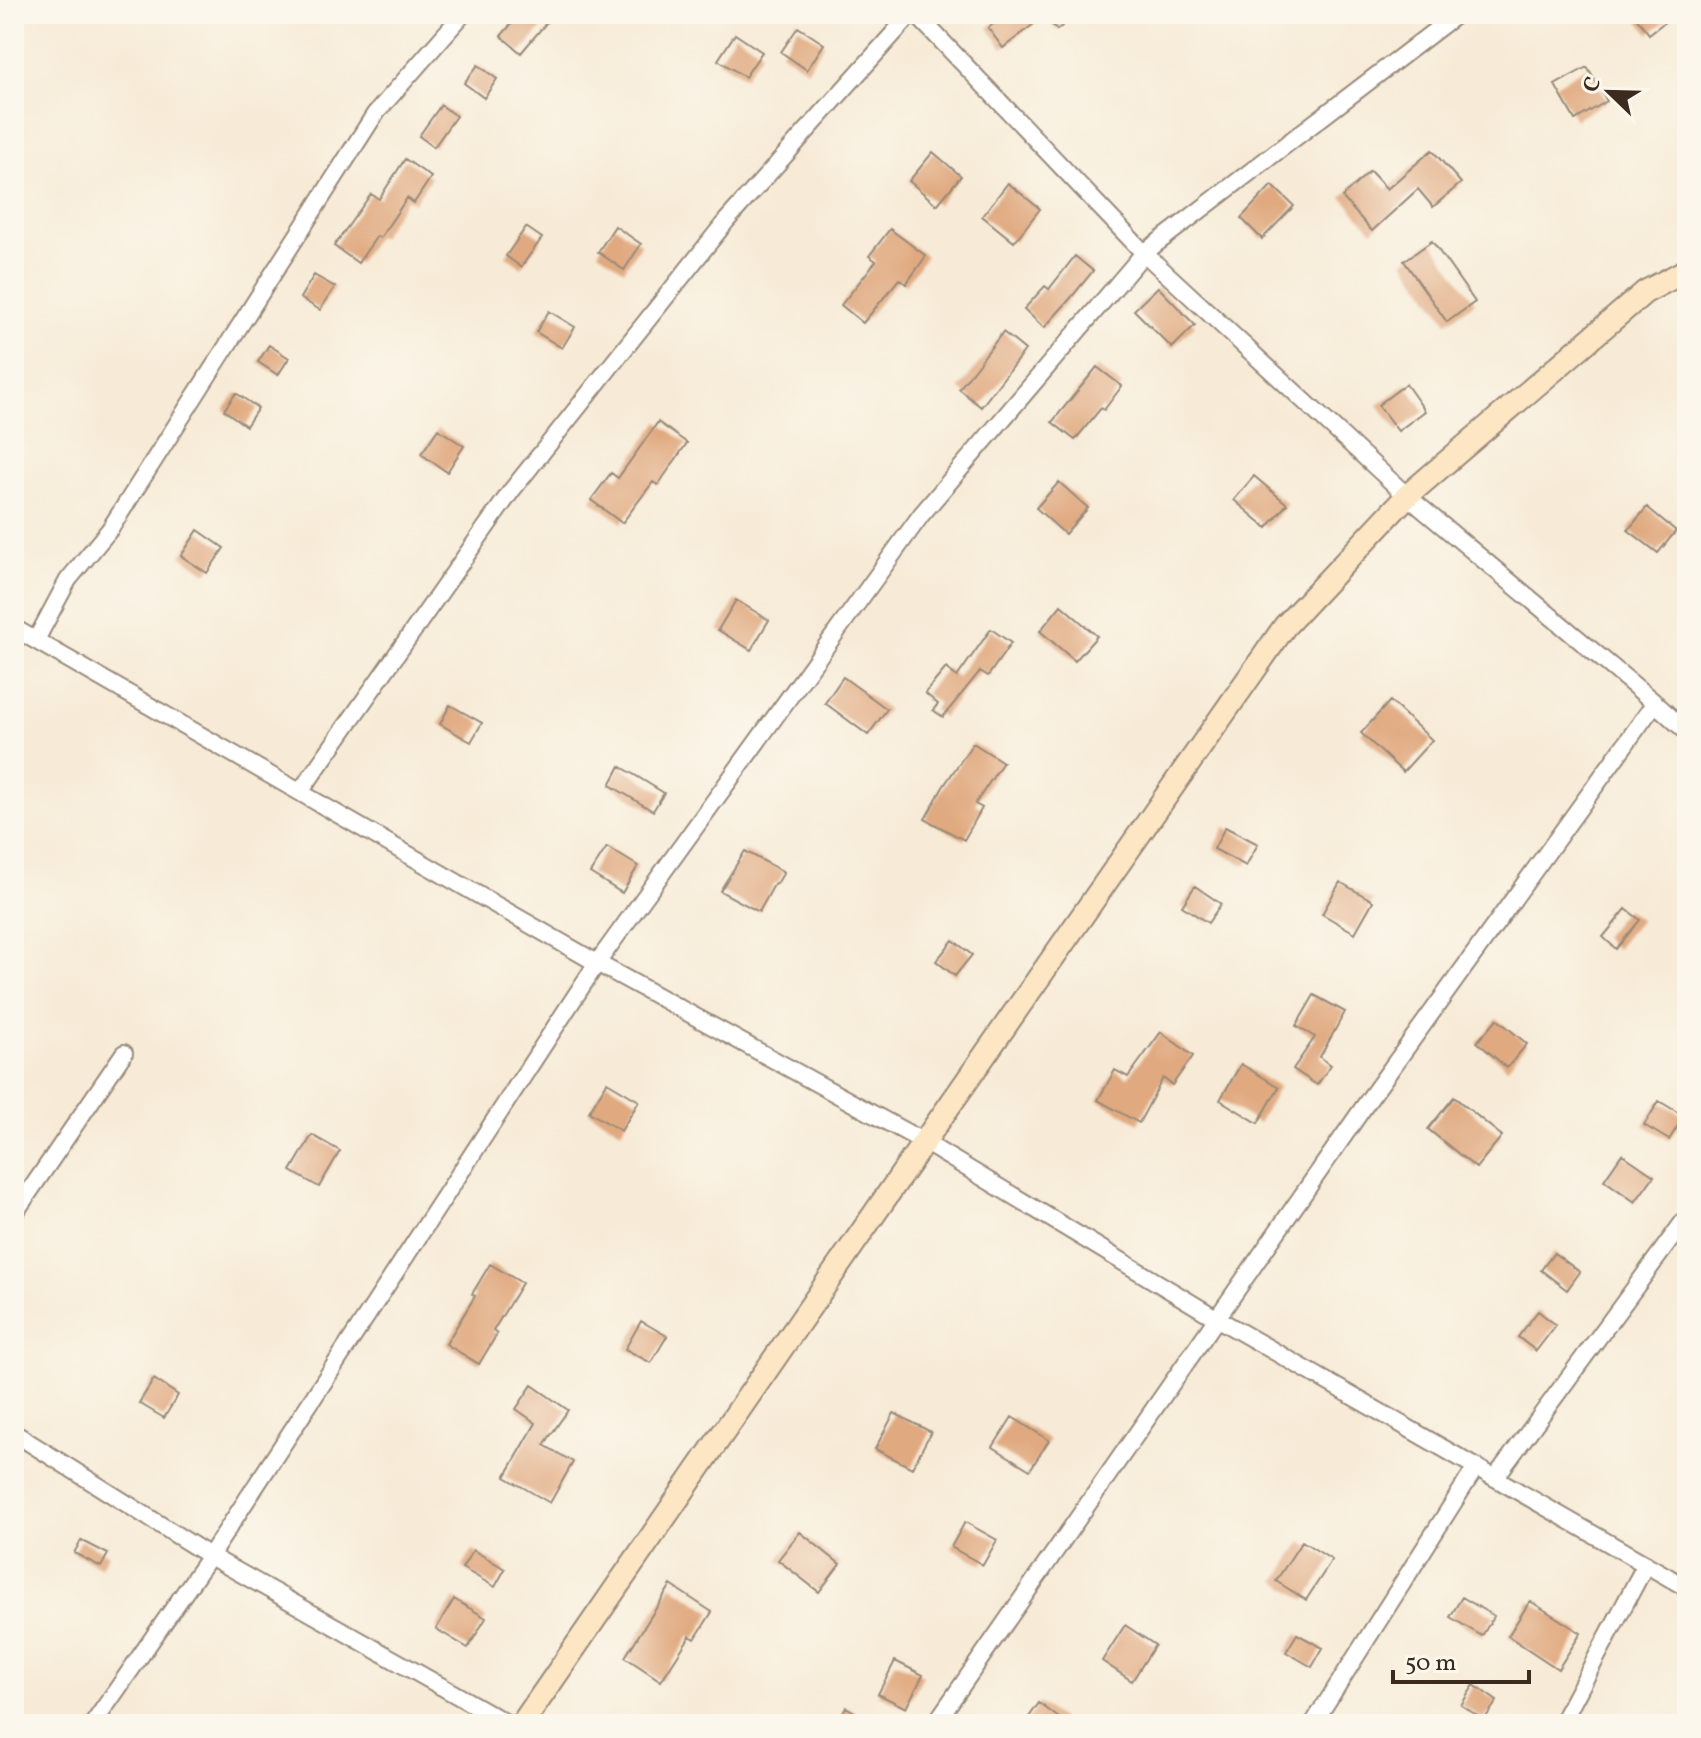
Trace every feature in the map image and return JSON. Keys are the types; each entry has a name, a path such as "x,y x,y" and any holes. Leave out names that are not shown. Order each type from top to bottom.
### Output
{"street":[{"path":"36,640 68,580 110,529 375,114 463,14"},
{"path":"300,792 512,490 727,220 914,14 1144,253 1407,496 1687,732"},
{"path":"93,1724 210,1556 597,963 921,515 1144,253 1457,14"},
{"path":"531,1721 924,1142 1285,626 1407,496 1645,292 1687,270"},
{"path":"14,628 597,963 924,1142 1216,1318 1687,1588"},
{"path":"935,1724 1370,1098 1655,703"},
{"path":"14,1214 124,1053"},
{"path":"1495,1478 1687,1217"},
{"path":"14,1433 210,1556 508,1724"},
{"path":"1313,1724 1476,1467"},
{"path":"1561,1724 1646,1564"}],"building":[{"path":"520,14 537,14 547,22 521,53 501,36"},
{"path":"1006,14 1076,14 1057,30 1044,16 1003,48 988,28"},
{"path":"1634,14 1675,14 1649,34"},
{"path":"798,27 824,44 807,70 781,52"},
{"path":"735,34 762,52 745,77 718,60"},
{"path":"478,65 497,79 484,98 464,83"},
{"path":"1587,67 1607,101 1575,120 1555,85"},
{"path":"441,105 456,116 434,147 419,136"},
{"path":"1432,150 1461,183 1433,207 1418,189 1372,231 1342,197 1370,171 1387,189"},
{"path":"933,152 961,176 937,205 909,181"},
{"path":"405,159 431,177 414,203 407,198 380,238 377,236 358,263 334,246 371,194 379,199"},
{"path":"1008,183 1040,209 1014,242 982,216"},
{"path":"1272,185 1294,206 1262,239 1241,218"},
{"path":"615,226 641,244 624,270 598,252"},
{"path":"526,227 542,238 521,267 506,256"},
{"path":"890,229 926,256 906,284 899,279 863,323 841,305 876,261 869,256"},
{"path":"1432,241 1475,302 1447,322 1404,261"},
{"path":"1075,256 1093,271 1044,328 1024,309 1045,286 1049,289"},
{"path":"314,275 335,287 320,310 300,298"},
{"path":"1158,287 1195,325 1172,348 1134,310"},
{"path":"549,311 575,327 562,348 536,332"},
{"path":"1003,332 1025,350 981,407 959,389"},
{"path":"269,345 289,358 278,375 258,362"},
{"path":"1097,367 1122,386 1075,440 1052,422"},
{"path":"1406,384 1425,411 1398,431 1378,405"},
{"path":"236,393 258,408 246,426 224,410"},
{"path":"658,422 687,443 658,485 653,482 622,523 591,500 611,473 618,478"},
{"path":"438,429 464,446 447,472 421,454"},
{"path":"1254,476 1287,504 1267,528 1234,500"},
{"path":"1059,482 1088,508 1065,534 1036,508"},
{"path":"1647,507 1676,531 1658,553 1628,530"},
{"path":"198,530 224,548 207,573 181,556"},
{"path":"736,600 769,620 751,650 718,630"},
{"path":"1061,605 1097,636 1075,661 1040,631"},
{"path":"991,629 1011,643 988,676 980,671 943,717 933,710 938,704 925,693 946,668 957,677"},
{"path":"843,677 887,709 868,735 825,703"},
{"path":"1390,701 1432,740 1403,772 1361,733"},
{"path":"450,705 482,723 471,742 440,724"},
{"path":"973,743 1003,762 975,804 982,808 964,840 925,819"},
{"path":"620,766 664,793 653,811 610,785"},
{"path":"1225,827 1258,844 1246,866 1214,849"},
{"path":"607,847 638,866 622,893 590,873"},
{"path":"745,851 784,872 759,912 720,891"},
{"path":"1340,882 1373,901 1355,933 1322,914"},
{"path":"1195,886 1221,904 1208,923 1182,906"},
{"path":"1626,909 1640,920 1616,949 1603,937"},
{"path":"953,940 972,955 955,976 936,961"},
{"path":"1314,995 1345,1012 1320,1057 1331,1065 1317,1085 1293,1069 1315,1037 1296,1026"},
{"path":"1497,1019 1527,1044 1507,1068 1477,1042"},
{"path":"1161,1032 1193,1056 1172,1085 1163,1078 1139,1123 1098,1100 1115,1070 1128,1077"},
{"path":"1241,1064 1279,1087 1258,1123 1220,1100"},
{"path":"607,1082 639,1101 621,1131 589,1112"},
{"path":"1454,1097 1502,1136 1476,1168 1428,1129"},
{"path":"1659,1101 1684,1116 1669,1140 1644,1125"},
{"path":"312,1135 340,1151 319,1187 291,1171"},
{"path":"1622,1154 1654,1176 1635,1202 1604,1180"},
{"path":"1554,1253 1580,1272 1567,1290 1541,1270"},
{"path":"490,1264 522,1283 493,1331 497,1334 479,1364 446,1344"},
{"path":"1538,1311 1556,1325 1536,1351 1518,1337"},
{"path":"641,1321 667,1336 651,1363 625,1349"},
{"path":"154,1379 178,1395 164,1418 139,1403"},
{"path":"532,1385 568,1410 544,1445 573,1462 550,1503 505,1477 536,1423 516,1409"},
{"path":"894,1413 931,1432 912,1468 875,1449"},
{"path":"1012,1417 1049,1440 1030,1470 993,1447"},
{"path":"965,1522 997,1540 983,1565 951,1547"},
{"path":"800,1532 840,1564 819,1592 778,1560"},
{"path":"81,1540 108,1554 101,1567 74,1553"},
{"path":"1302,1541 1332,1560 1306,1600 1276,1581"},
{"path":"473,1550 505,1569 495,1587 462,1568"},
{"path":"671,1585 712,1612 695,1639 690,1636 661,1681 625,1657"},
{"path":"1462,1597 1494,1616 1482,1636 1450,1617"},
{"path":"454,1599 486,1618 468,1648 436,1629"},
{"path":"1530,1601 1581,1633 1558,1669 1508,1636"},
{"path":"1125,1625 1155,1645 1132,1681 1102,1661"},
{"path":"1297,1634 1323,1648 1312,1667 1286,1652"},
{"path":"895,1661 923,1675 906,1708 878,1694"},
{"path":"1474,1685 1497,1701 1484,1720 1461,1705"},
{"path":"1039,1703 1067,1724 1024,1724"},
{"path":"846,1707 875,1724 836,1724"}]}
